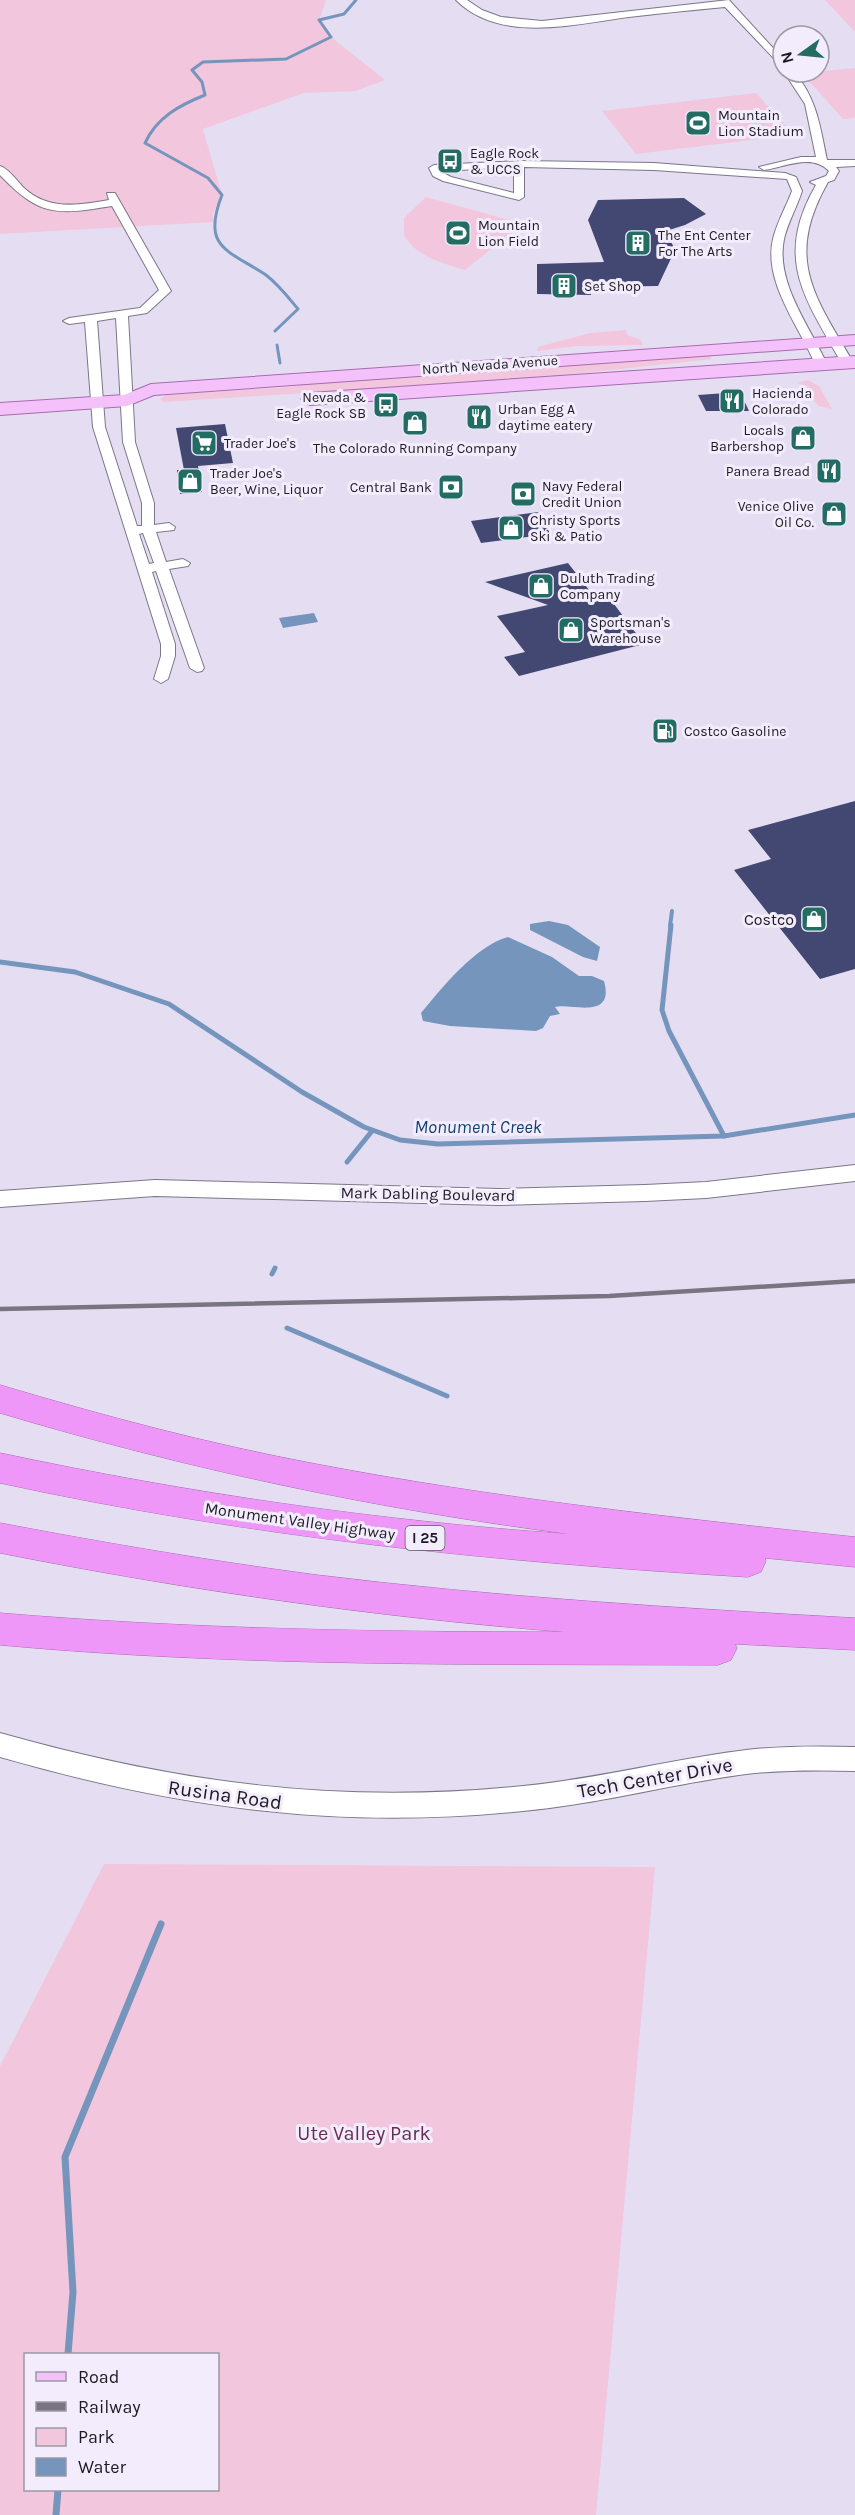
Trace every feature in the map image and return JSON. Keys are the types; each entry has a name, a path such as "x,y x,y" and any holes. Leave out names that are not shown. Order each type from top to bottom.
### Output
{"highway":[{"path":"0,1399 178,1450 304,1478 567,1517 855,1552"},
{"name":"Monument Valley Highway","path":"0,1468 87,1488 252,1516 408,1537 602,1553 855,1566"},
{"path":"0,1538 198,1575 326,1593 669,1624 855,1634"},
{"path":"0,1629 102,1640 237,1645 855,1648"}],"main road":[{"name":"North Nevada Avenue","path":"0,409 126,400 151,390 855,340"},
{"name":"North Nevada Avenue","path":"296,400 851,362"},
{"name":"North Nevada Avenue","path":"126,400 154,410"}],"street":[{"path":"461,0 485,15 541,23 725,2 771,52"},
{"path":"800,84 812,104 817,142 825,163 832,168 811,203 802,230 800,247 808,292 851,362"},
{"path":"787,173 796,160 817,142"},
{"path":"796,160 855,164"},
{"path":"519,164 519,197 447,180 437,174 435,168 519,164 738,171 787,173 809,182 855,170"},
{"path":"0,169 32,200 46,206 73,208 113,199 165,291 143,311 91,320 69,321"},
{"path":"787,173 797,191 782,225 777,248 778,267 782,283 821,364"},
{"path":"123,315 129,442 148,503 148,529 197,668"},
{"path":"91,320 99,427 168,644 168,656 161,679"},
{"path":"131,531 170,527"},
{"path":"144,569 183,563"},
{"name":"Mark Dabling Boulevard","path":"0,1199 155,1188 500,1197 645,1193 706,1190 855,1173"},
{"name":"Rusina Road","path":"0,1744 133,1782 197,1794 278,1804 370,1807 455,1805"},
{"name":"Tech Center Drive","path":"455,1805 566,1794 735,1763 804,1758 855,1759"}],"green space":[{"path":"0,0 326,0 319,20 331,37 385,80 355,91 304,93 203,129 222,195 213,213 213,222 0,234"},
{"path":"825,0 855,0 855,32"},
{"path":"855,68 855,118 843,119 812,84 831,84 831,70"},
{"name":"Mountain Lion Stadium","path":"756,93 794,135 636,154 602,111"},
{"name":"Mountain Lion Field","path":"426,197 509,220 517,228 465,270 448,265 423,254 409,243 404,235 404,218"},
{"path":"626,330 627,335 641,340 643,345 578,346 537,351 538,347 590,333"},
{"path":"710,355 712,359 538,378 163,402 160,399 166,395 288,387 338,381"},
{"path":"808,380 819,386 832,409 819,406 804,392 810,387 797,383"},
{"name":"Ute Valley Park","path":"104,1864 655,1867 596,2515 0,2515 0,2066"}],"water":[{"path":"314,613 318,622 283,628 279,618"},
{"path":"549,921 568,925 600,947 597,961 583,957 530,930 530,924"},
{"path":"508,937 552,957 579,976 592,976 604,981 606,993 603,1001 598,1006 590,1008 555,1007 560,1014 550,1016 543,1028 536,1031 450,1026 423,1021 421,1013 460,969 483,949"}],"building":[{"name":"The Ent Center For The Arts","path":"684,198 706,214 685,225 666,231 675,250 658,286 590,287 591,295 537,294 537,264 604,262 588,220 598,200"},
{"name":"Hacienda Colorado","path":"740,392 749,411 706,411 698,395"},
{"name":"Trader Joe's","path":"225,424 233,463 198,466 202,492 180,494 177,470 184,470 176,428"},
{"name":"Christy Sports Ski & Patio","path":"539,512 550,534 481,543 471,521"},
{"name":"Sportsman's Warehouse","path":"568,563 593,595 605,592 644,644 519,676 504,657 525,652 497,616 548,605 485,582"},
{"name":"Costco","path":"855,801 855,969 820,979 734,870 771,859 748,830"}],"waterway":[{"path":"275,331 298,309 271,279 222,246 215,226 216,213 222,195 208,178 145,143 156,126 170,113 205,95 202,82 192,70 203,62 286,59 331,37 319,20 344,14 356,0"},
{"path":"277,345 280,363"},
{"path":"670,926 672,911"},
{"path":"671,925 662,1010 669,1031 724,1136"},
{"name":"Monument Creek","path":"0,962 75,972 169,1004 302,1092 364,1127 400,1140 438,1144 724,1136"},
{"name":"Monument Creek","path":"724,1136 855,1115"},
{"path":"347,1162 372,1131"},
{"path":"272,1274 275,1268"},
{"path":"287,1328 447,1396"},
{"path":"68,2353 73,2292 65,2157 161,1924"},
{"path":"56,2515 58,2491"}],"railway":[{"path":"0,1309 609,1296 855,1281"}],"place":[{"name":"Mountain Lion Stadium","path":"698,123"},
{"name":"Eagle Rock & UCCS","path":"450,161"},
{"name":"Mountain Lion Field","path":"458,233"},
{"name":"The Ent Center For The Arts","path":"638,243"},
{"name":"Set Shop","path":"564,286"},
{"name":"Hacienda Colorado","path":"732,401"},
{"name":"Nevada & Eagle Rock SB","path":"386,405"},
{"name":"Urban Egg A daytime eatery","path":"479,417"},
{"name":"The Colorado Running Company","path":"415,423"},
{"name":"Locals Barbershop","path":"803,438"},
{"name":"Trader Joe's","path":"204,443"},
{"name":"Panera Bread","path":"829,471"},
{"name":"Trader Joe's Beer, Wine, Liquor","path":"190,481"},
{"name":"Central Bank","path":"451,487"},
{"name":"Navy Federal Credit Union","path":"523,494"},
{"name":"Venice Olive Oil Co.","path":"834,514"},
{"name":"Christy Sports Ski & Patio","path":"511,528"},
{"name":"Duluth Trading Company","path":"541,586"},
{"name":"Sportsman's Warehouse","path":"571,630"},
{"name":"Costco Gasoline","path":"665,731"},
{"name":"Costco","path":"814,919"}]}
